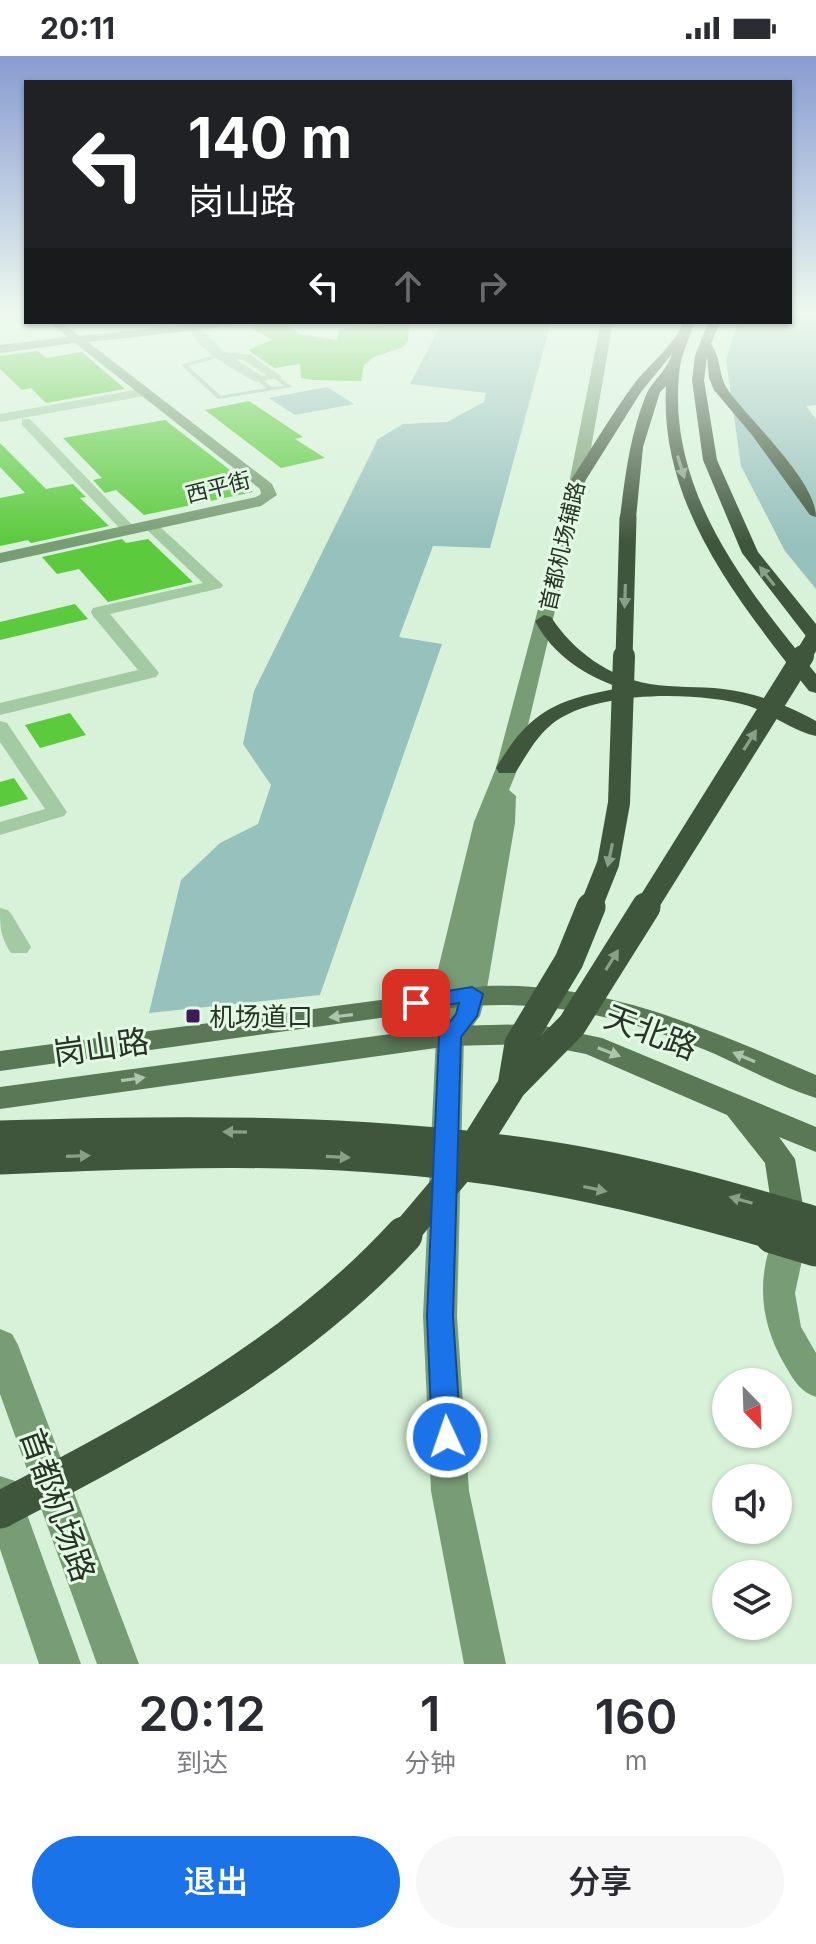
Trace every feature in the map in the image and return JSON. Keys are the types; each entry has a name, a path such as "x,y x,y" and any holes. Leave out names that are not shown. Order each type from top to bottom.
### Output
{"highway":[{"path":"577,483 638,391"},
{"path":"512,1086 519,1044 569,961 608,864 619,803 628,518 636,447 655,391"},
{"path":"670,391 677,453 706,535 741,592 816,687"},
{"path":"0,1510 166,1422 240,1374 361,1278 435,1201 489,1126 512,1086 561,1040 572,1025 816,636 750,553 710,460 700,391"},
{"path":"722,391 757,432 816,512"},
{"path":"544,621 553,637 584,662 648,690"},
{"path":"507,768 528,732 562,709 600,696 648,690 738,698 776,709 816,730"},
{"path":"0,1135 266,1132 453,1144 640,1173 810,1229"},
{"path":"0,1160 217,1154 403,1161 537,1178 706,1216 810,1229"}],"main road":[{"name":"天北路","path":"459,996 530,994 609,1006 694,1035 816,1087"},
{"name":"岗山路","path":"0,1061 359,1014 459,996"},
{"name":"天北路","path":"450,1036 535,1034 592,1045 816,1140"},
{"name":"岗山路","path":"0,1098 450,1036"},
{"path":"731,1103 759,1131 780,1159 810,1229"}],"street":[{"name":"首都机场辅路","path":"459,996 486,822 507,768 544,621 577,483 594,391"},
{"path":"0,418 146,392"},
{"name":"西平街","path":"0,558 261,501 269,495 267,487 146,392"},
{"path":"26,422 129,530"},
{"path":"0,709 150,673 99,612 215,585 150,525"},
{"path":"0,727 57,812 0,829"},
{"path":"0,915 19,947"},
{"path":"459,996 450,1036 440,1316 450,1491 485,1664"},
{"path":"810,1229 779,1265 778,1316 791,1343 816,1381"},
{"name":"首都机场路","path":"0,1345 118,1664"},
{"name":"首都机场路","path":"0,1492 10,1560 60,1664"}],"lane":[{"path":"212,391 220,398 259,391"}],"shaded area":[{"path":"306,391 333,391 354,404 295,415 269,398"},
{"path":"469,391 532,391 490,548 433,546 399,637 442,644 320,995 149,1013 181,880 220,843 258,824 271,785 243,744 254,691 378,439 403,424 447,422 484,402 486,393"},
{"path":"730,391 816,391 816,405 806,406 816,419 816,589 785,551 741,466"}],"building":[{"path":"34,391 113,391 46,403"},
{"path":"249,401 303,437 295,439 325,458 281,468 205,410"},
{"path":"165,420 239,477 235,478 253,492 144,515 116,490 105,493 93,480 102,478 63,438"},
{"path":"0,443 46,489 73,484 86,497 80,498 109,526 31,543 28,540 0,546 0,498 25,493 0,467"},
{"path":"122,539 126,543 148,539 193,582 108,602 79,569 57,574 42,557"},
{"path":"75,604 88,619 0,640 0,622"},
{"path":"70,713 86,735 40,748 25,725"},
{"path":"14,778 28,799 0,807 0,782"}],"place":[{"name":"机场道口","path":"193,1016"}],"route":[{"path":"416,1003 472,994 466,1016 450,1036 440,1316 447,1437"}]}
